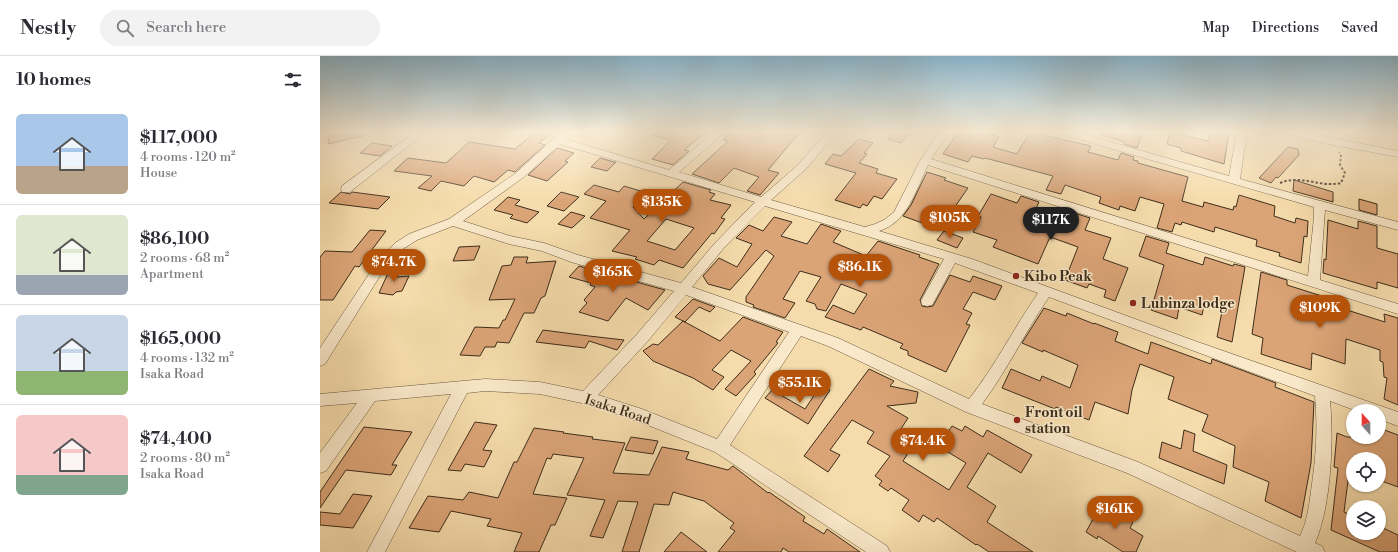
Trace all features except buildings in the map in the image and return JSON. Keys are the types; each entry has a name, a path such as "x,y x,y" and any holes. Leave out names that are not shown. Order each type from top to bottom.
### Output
{"street":[{"path":"346,189 391,155"},
{"path":"320,360 379,268 399,246 413,237 453,222 520,175 542,155"},
{"path":"619,155 762,201 952,257 1190,345 1355,404"},
{"path":"672,173 693,155"},
{"path":"586,398 642,338 719,246 762,201 803,166 812,155"},
{"path":"865,231 879,228 888,223 898,214 929,155"},
{"path":"1145,155 1268,191 1398,226"},
{"path":"1234,181 1238,155"},
{"path":"925,161 1314,282 1398,310"},
{"path":"1314,282 1320,217 1319,205"},
{"path":"453,222 509,240 544,247 575,259 684,289 833,342 971,407 1132,467 1310,549 1311,532 1316,512 1323,460 1324,426 1322,392"},
{"path":"927,301 952,257"},
{"path":"971,407 992,380 1027,319 1046,291"},
{"path":"720,447 798,330"},
{"name":"Isaka Road","path":"320,400 485,385 540,388 586,398 642,416 720,447 881,552"},
{"path":"376,552 462,388"},
{"path":"320,466 371,395"},
{"path":"1386,415 1398,419"}],"path":[{"path":"1268,191 1283,181 1292,179 1333,184 1341,182 1345,173 1340,164 1341,155"}],"place":[{"name":"Kibo Peak","path":"1016,276"},
{"name":"Lubinza lodge","path":"1133,303"},
{"name":"Front oil station","path":"1017,420"}]}
